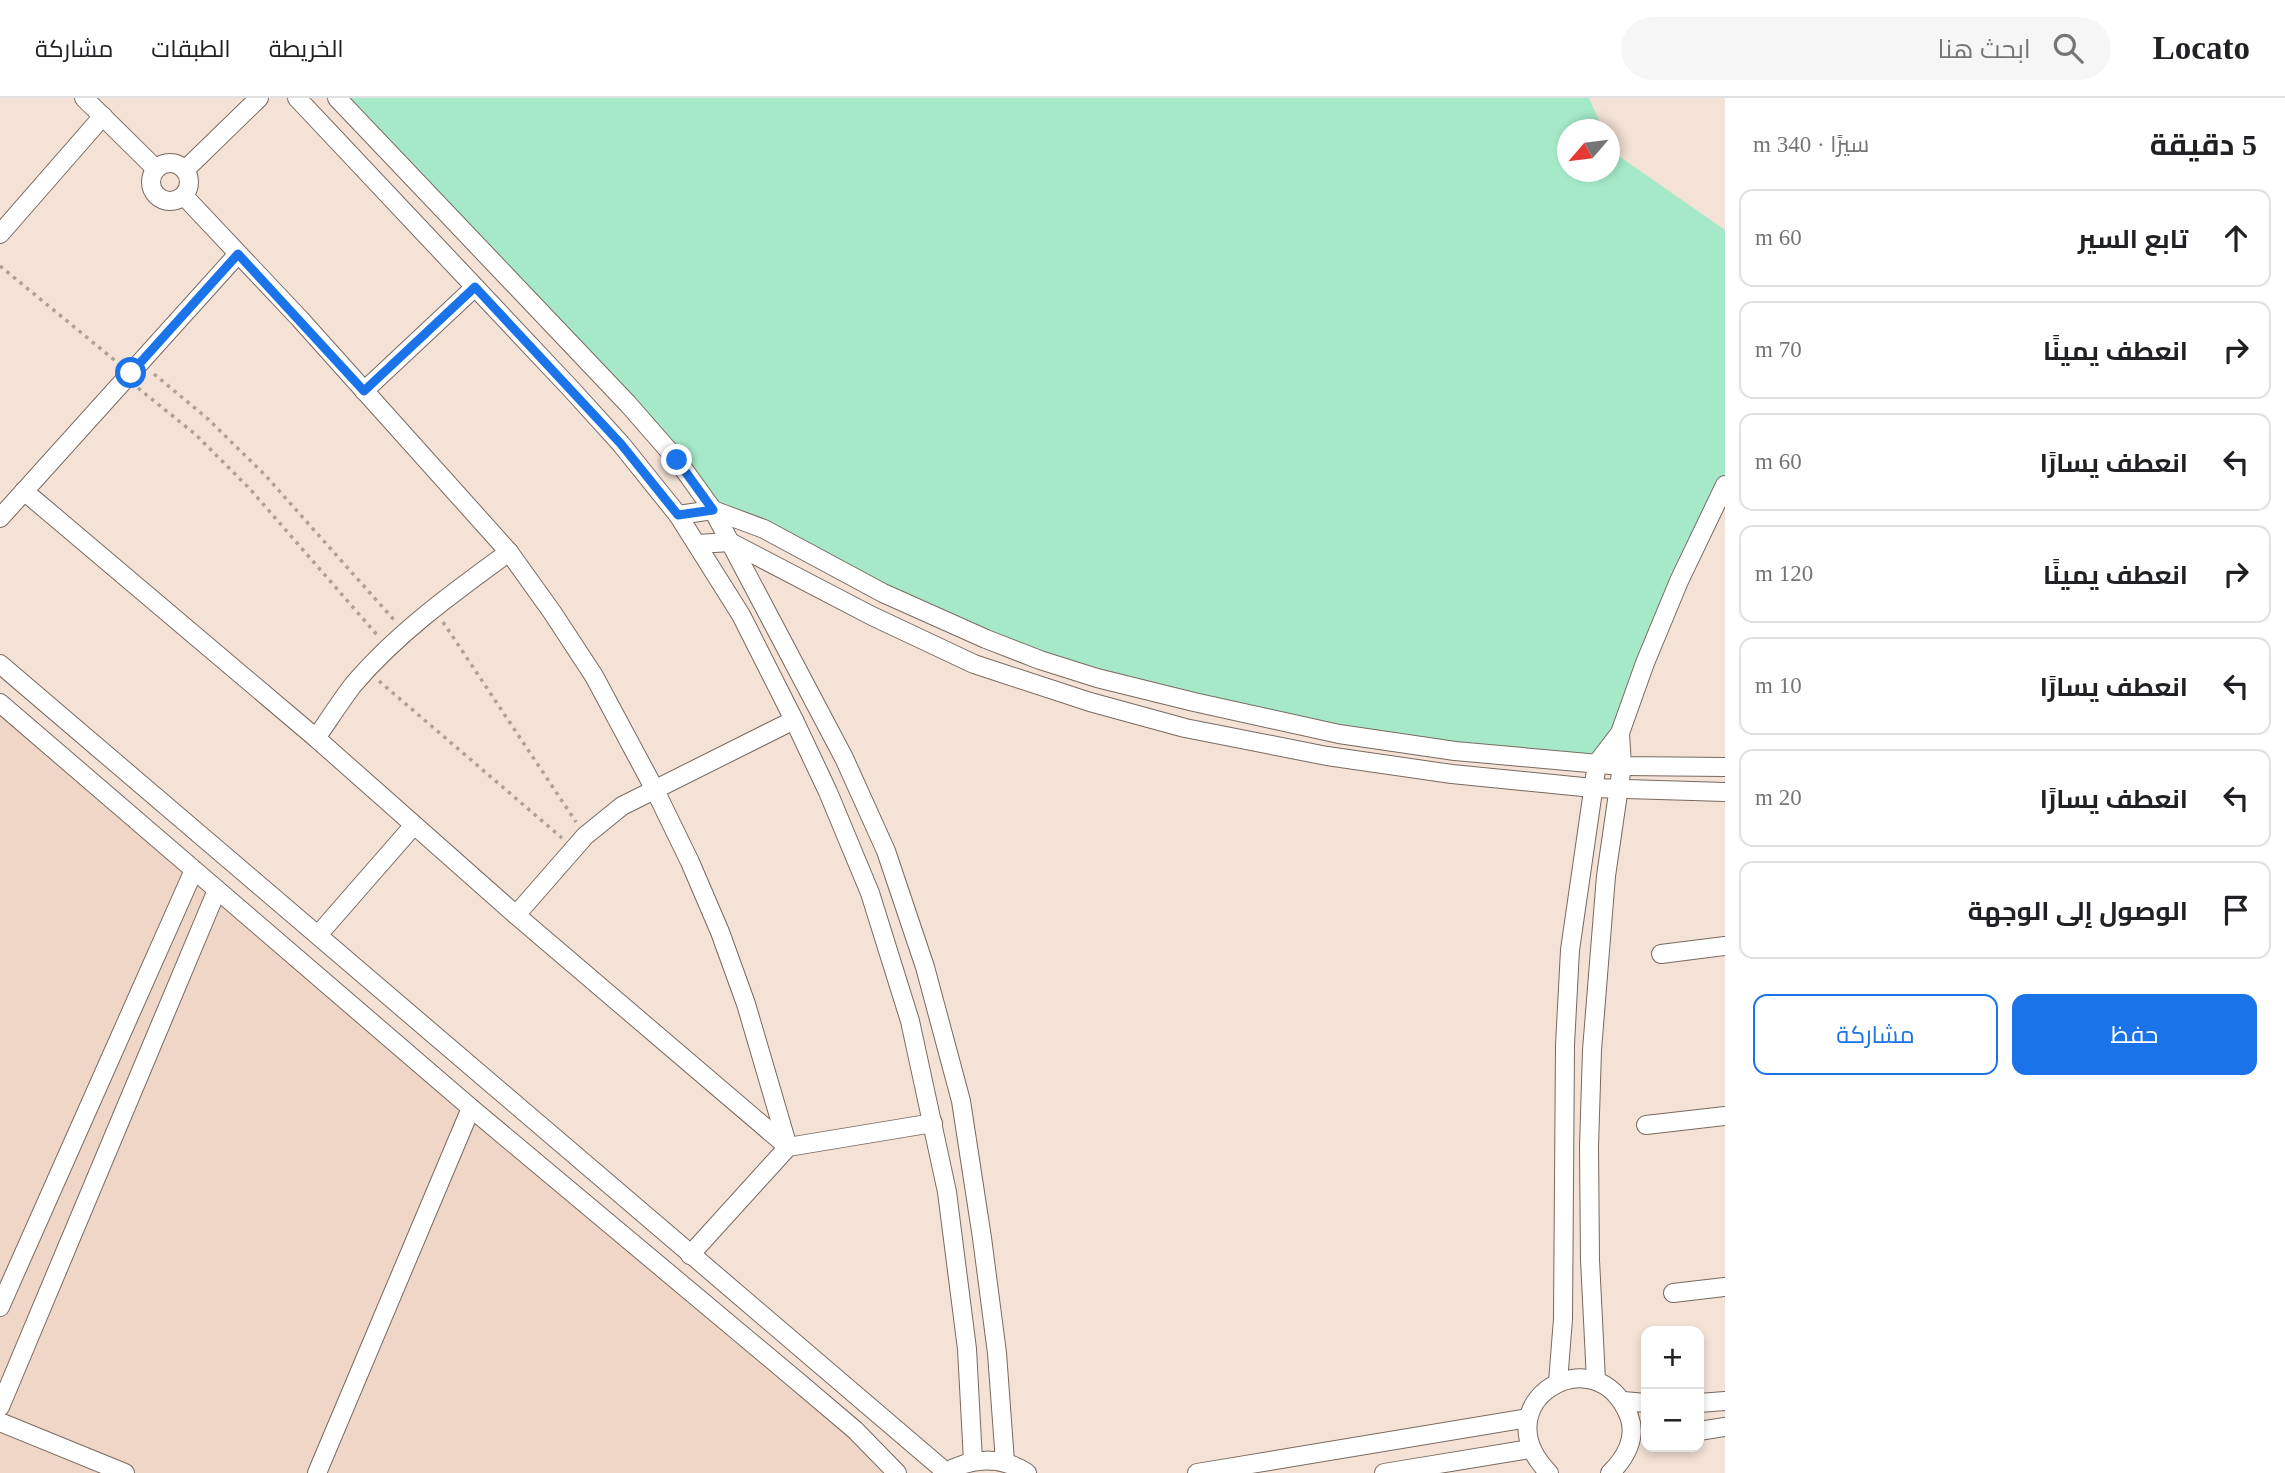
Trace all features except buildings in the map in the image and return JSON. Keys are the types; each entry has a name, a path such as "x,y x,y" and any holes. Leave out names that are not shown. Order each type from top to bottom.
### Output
{"street":[{"path":"84,98 156,169"},
{"path":"186,170 259,98"},
{"path":"297,98 605,426 678,515 741,615 794,720 828,792 870,893 910,1021 947,1192 958,1267 967,1349 973,1461"},
{"path":"337,98 628,404 677,460 713,510 844,758 886,851 925,967 961,1101 990,1302 1005,1462"},
{"path":"0,234 103,116"},
{"path":"165,163 176,163 186,170 189,188 184,196 177,200 160,198 151,185 156,169 165,163"},
{"path":"184,196 509,552 594,677 654,788 720,932 746,1004 788,1147"},
{"path":"0,518 238,254"},
{"path":"364,391 475,287"},
{"path":"1558,1382 1563,1319 1565,1045 1570,950 1597,764 1619,733 1679,581 1725,485"},
{"path":"24,491 316,738 516,915 788,1147"},
{"path":"678,515 713,510 764,529 883,593 986,639 1097,678 1194,702 1339,733 1455,751 1622,766 1725,767"},
{"path":"698,544 730,542 872,616 974,664 1090,702 1185,728 1327,756 1452,774 1593,788 1725,792"},
{"path":"316,738 353,686 389,648 434,608 509,552"},
{"path":"0,664 945,1473 973,1461 1005,1462 1027,1473"},
{"path":"0,703 471,1108 816,1396 865,1439 897,1473"},
{"path":"516,915 579,842 622,806 794,720"},
{"path":"1596,1380 1590,1260 1592,1050 1598,950 1622,766 1619,733"},
{"path":"318,935 414,825"},
{"path":"0,1307 194,870"},
{"path":"0,1407 217,890"},
{"path":"1661,954 1725,946"},
{"path":"317,1473 471,1108"},
{"path":"1646,1125 1725,1116"},
{"path":"690,1255 788,1147 933,1124"},
{"path":"1673,1293 1725,1287"},
{"path":"1549,1473 1533,1460 1527,1433 1528,1418 1545,1391 1558,1382 1577,1378 1596,1380 1611,1389 1623,1401 1631,1422 1633,1454 1610,1473"},
{"path":"1623,1401 1641,1403"},
{"path":"1704,1403 1725,1401"},
{"path":"1198,1473 1528,1418"},
{"path":"0,1422 125,1473"},
{"path":"1704,1430 1725,1427"},
{"path":"1384,1473 1533,1460"}],"path":[{"path":"0,266 132,371 208,419 265,475 405,634"},
{"path":"132,371 250,489 389,648"},
{"path":"434,608 579,842"},
{"path":"367,671 579,842"}],"shaded area":[{"path":"0,703 897,1473 0,1473"}],"green space":[{"path":"337,98 1589,98 1598,119 1557,119 1557,182 1620,182 1620,157 1725,230 1725,489 1597,763 1455,751 1040,660 713,510"}],"route":[{"path":"131,373 238,254 364,391 475,287 621,444 678,515 713,510 677,460"}]}
